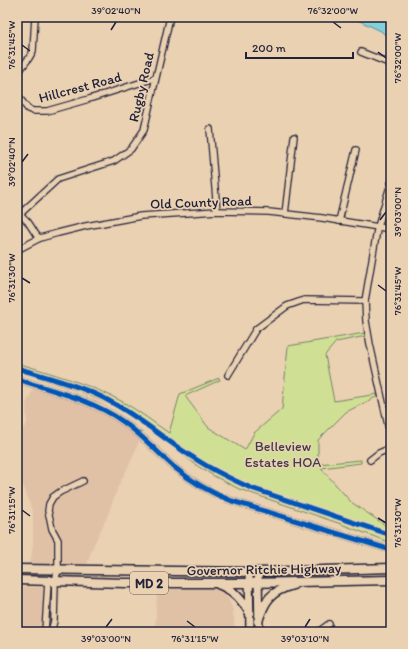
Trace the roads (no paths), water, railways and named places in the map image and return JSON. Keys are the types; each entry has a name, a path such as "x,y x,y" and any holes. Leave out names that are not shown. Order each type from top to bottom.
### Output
{"highway":[{"name":"Governor Ritchie Highway","path":"17,569 258,572 391,568"},
{"name":"Governor Ritchie Highway","path":"17,580 125,583 249,583 391,580"},
{"path":"258,620 265,602 274,593 286,586 305,581"},
{"path":"215,583 232,591 244,603 250,613"}],"main road":[{"path":"249,571 250,632"},
{"path":"258,572 259,632"}],"street":[{"path":"17,74 33,51 35,17"},
{"name":"Rugby Road","path":"19,212 58,179 114,161 131,149 144,130 170,17"},
{"path":"361,52 391,64"},
{"name":"Hillcrest Road","path":"17,95 28,109 33,111 47,111 155,78"},
{"path":"210,129 217,211"},
{"path":"285,214 294,137"},
{"path":"339,221 356,150"},
{"path":"391,183 377,230 365,301 366,321 370,344 391,439"},
{"name":"Old County Road","path":"17,250 40,238 86,226 141,216 217,211 249,211 285,214 391,229"},
{"path":"19,212 40,238"},
{"path":"228,375 256,329 287,306 304,300 365,301"},
{"path":"17,379 80,400 109,413 131,428 183,474 204,489 217,495 232,501 391,550"},
{"path":"370,460 379,453 391,448"},
{"path":"45,632 52,581 58,570 58,540 52,529 48,511 49,504 53,497 60,492 83,481"},
{"path":"51,632 54,614 52,581"},
{"path":"318,632 329,624"}],"water":[{"path":"351,17 391,17 391,41 381,31"}],"park label":[{"name":"Belleview Estates HOA","path":"283,454"}]}
